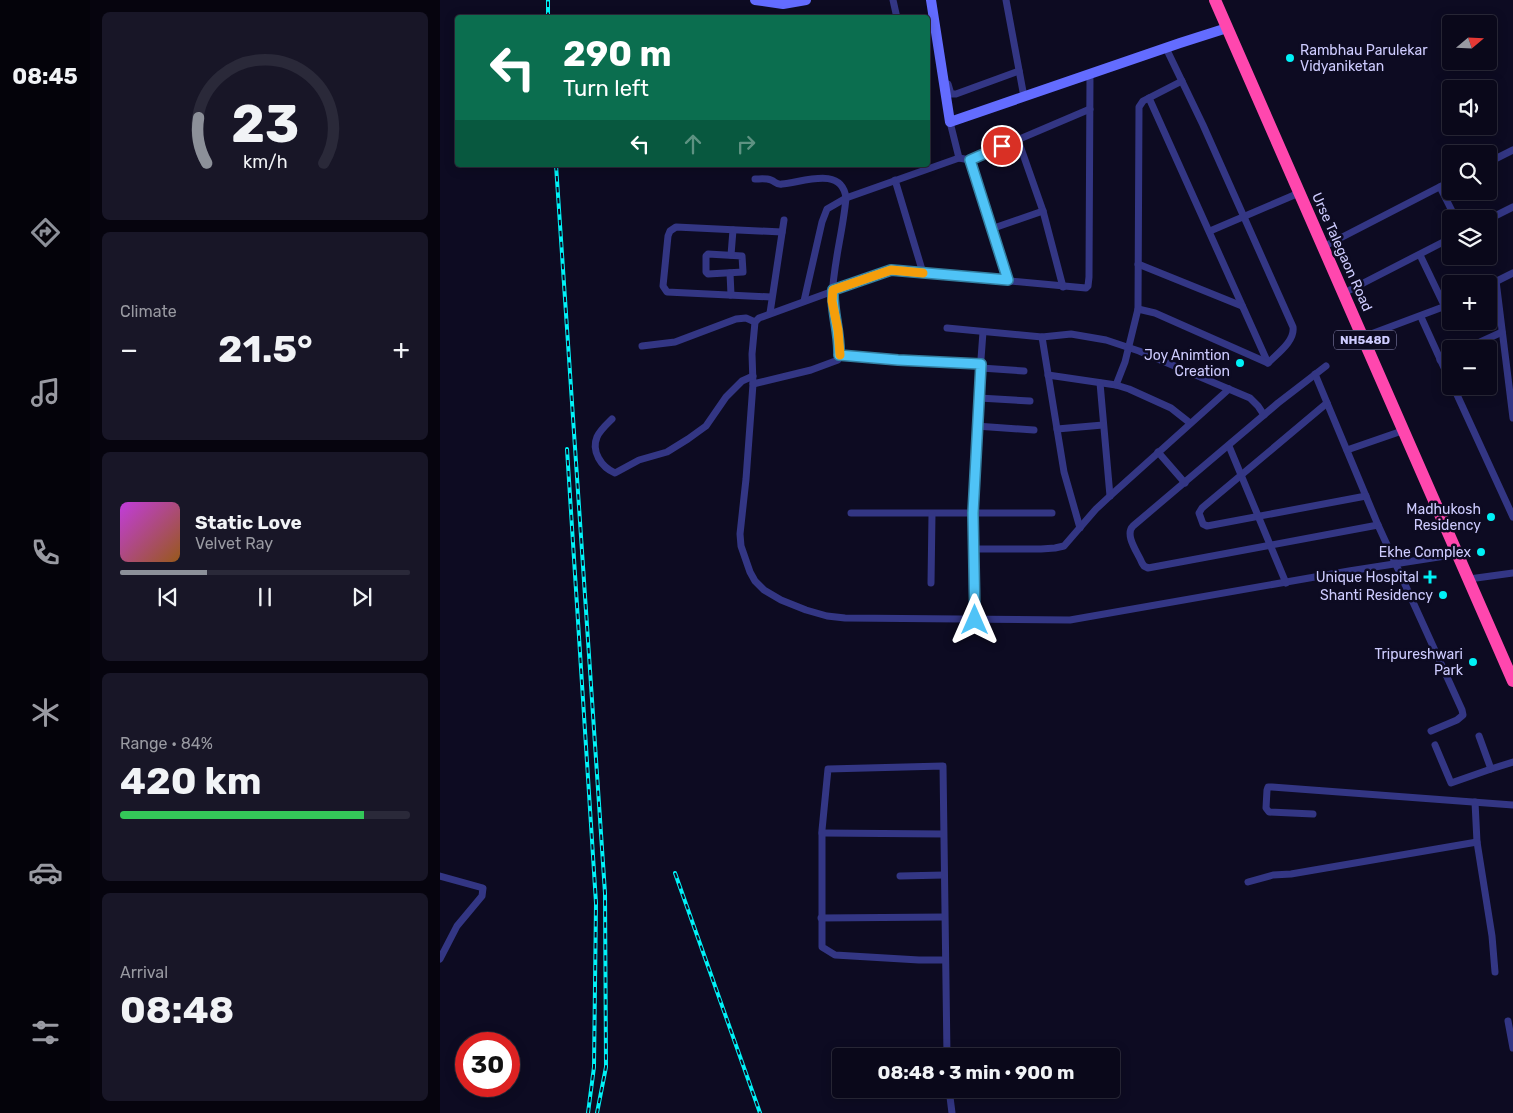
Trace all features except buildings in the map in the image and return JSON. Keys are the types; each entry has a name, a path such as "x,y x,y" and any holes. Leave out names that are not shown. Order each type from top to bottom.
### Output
{"highway":[{"name":"Urse Talegaon Road","path":"1215,0 1513,682"}],"street":[{"path":"755,0 783,4 806,0"},
{"path":"893,0 896,15"},
{"path":"1006,0 1024,97"},
{"path":"933,2 951,94 956,94 1019,71"},
{"path":"933,2 950,122 959,158"},
{"path":"950,122 1227,28"},
{"path":"1166,48 1293,327 1292,338 1268,362"},
{"path":"1090,75 1090,226 1088,286 1086,288 891,270 770,313 755,322 752,354 753,384 740,534 745,559 755,581 764,590 781,600 826,616 845,618 1070,620 1458,554"},
{"path":"1116,385 1129,348 1138,308 1139,107 1143,101 1182,81"},
{"path":"1149,98 1268,362"},
{"path":"930,165 959,158 970,160 1090,109"},
{"path":"1018,140 1043,211 1063,287"},
{"path":"1497,158 1513,150"},
{"path":"970,160 1008,280"},
{"path":"804,301 825,213 831,206 846,198 895,180 919,168"},
{"path":"753,384 833,363 838,360 838,330 832,301 846,198 841,186 829,179 816,178 778,184 768,179 755,179"},
{"path":"895,180 923,273"},
{"path":"1323,247 1440,187 1452,210"},
{"path":"1210,231 1299,193"},
{"path":"1497,215 1513,208"},
{"path":"991,229 1043,211"},
{"path":"770,313 784,220"},
{"path":"771,298 667,292 663,286 668,236 672,228 676,227 782,232"},
{"path":"731,255 733,230"},
{"path":"1344,293 1442,243"},
{"path":"708,254 742,256 743,270 741,273 730,274 706,273 706,256 708,254"},
{"path":"1420,255 1442,295"},
{"path":"1138,264 1242,306"},
{"path":"1497,280 1513,272"},
{"path":"730,274 731,296"},
{"path":"1138,308 1155,313 1268,362"},
{"path":"1363,337 1442,308"},
{"path":"1497,308 1513,418"},
{"path":"1421,317 1442,364"},
{"path":"642,346 675,342 736,319 746,318 755,322"},
{"path":"947,328 1042,337 1071,334 1106,340 1250,398 1264,415"},
{"path":"975,620 973,513 976,426 983,332"},
{"path":"1485,340 1502,332"},
{"path":"1042,337 1064,472 1080,528"},
{"path":"839,355 1024,371"},
{"path":"1326,366 1264,415 1130,529 1129,535 1146,568 1378,525"},
{"path":"1315,374 1378,525 1463,715 1457,720 1431,731"},
{"path":"1048,375 1116,385 1171,408 1190,423"},
{"path":"612,418 596,439 596,447 599,460 614,473 639,460 667,452 688,439 706,426 726,397 742,381 752,376"},
{"path":"1100,383 1110,496"},
{"path":"975,549 1055,548 1064,546 1096,509 1228,389"},
{"path":"1457,395 1513,517"},
{"path":"979,398 1030,401"},
{"path":"1327,403 1202,508 1199,513 1203,524 1207,526 1366,496"},
{"path":"1057,429 1103,424"},
{"path":"976,426 1034,430"},
{"path":"1347,450 1402,431"},
{"path":"1229,446 1286,583"},
{"path":"1158,452 1185,483"},
{"path":"851,513 1052,512"},
{"path":"931,583 932,514"},
{"path":"1469,579 1513,573"},
{"path":"1479,736 1491,769"},
{"path":"1435,746 1451,783 1513,762"},
{"path":"944,960 835,955 822,946 820,918 822,833 828,769 943,766 944,960 947,1048"},
{"path":"1313,814 1269,812 1266,808 1268,787 1513,805"},
{"path":"1475,802 1477,842 1492,936 1495,972"},
{"path":"822,833 944,834"},
{"path":"1248,882 1272,875 1291,874 1477,842"},
{"path":"440,876 483,888 482,896 457,926 440,959"},
{"path":"900,876 944,876"},
{"path":"820,918 944,917"},
{"path":"1508,1022 1513,1048"},
{"path":"950,1098 952,1113"}],"railway":[{"path":"548,0 548,15"},
{"path":"556,167 605,893 606,1067 597,1113"},
{"path":"567,449 596,903 594,1067 588,1113"},
{"path":"675,873 760,1113"}],"slow traffic":[{"path":"840,355 838,330 832,301 833,290 891,270 923,273"}],"place":[{"name":"Rambhau Parulekar Vidyaniketan","path":"1290,58"},
{"name":"Joy Animtion Creation","path":"1240,363"},
{"name":"Madhukosh Residency","path":"1491,517"},
{"name":"Ekhe Complex","path":"1481,552"},
{"name":"Unique Hospital","path":"1430,577"},
{"name":"Shanti Residency","path":"1443,595"},
{"name":"Tripureshwari Park","path":"1473,662"}],"route":[{"path":"975,620 973,513 976,426 981,364 839,355 838,330 832,301 833,290 891,270 1008,280 970,160 1002,146"}]}
